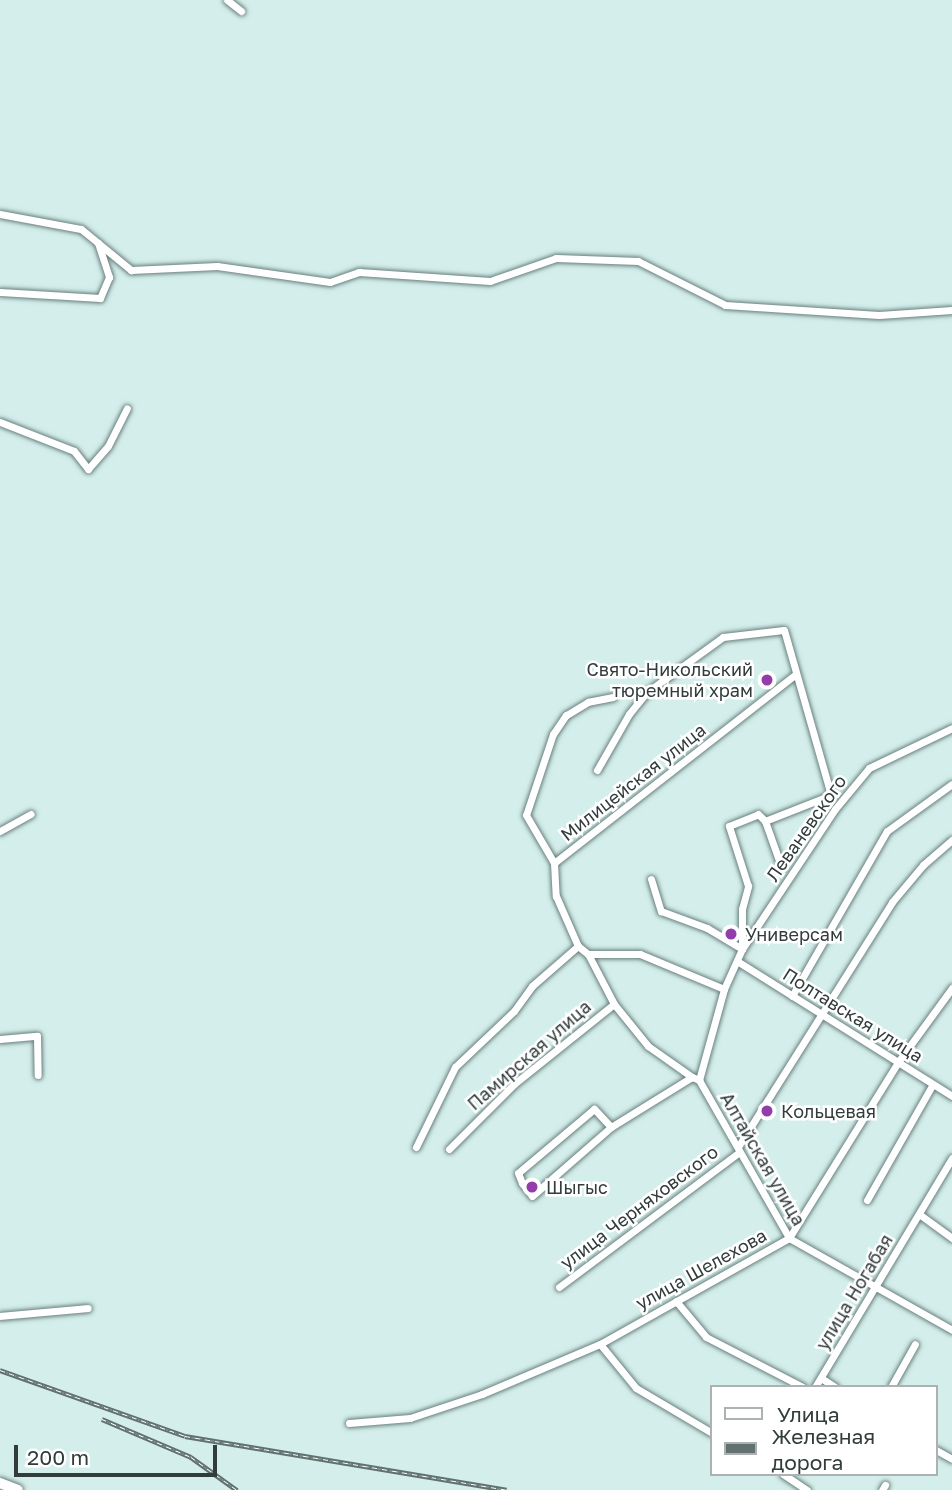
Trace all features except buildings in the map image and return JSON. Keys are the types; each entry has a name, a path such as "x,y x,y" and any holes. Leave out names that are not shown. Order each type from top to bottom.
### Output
{"main road":[{"path":"0,1483 17,1490"}],"street":[{"path":"227,0 241,10"},
{"path":"0,214 81,229 131,270 217,266 330,282 359,272 490,281 556,258 638,261 725,305 879,315 952,310"},
{"path":"0,292 100,298 109,277 97,243"},
{"path":"0,422 74,451 88,470 108,446 127,408"},
{"name":"Леваневского","path":"765,821 831,795 784,630"},
{"name":"Милицейская улица","path":"597,769 629,714 658,684 723,637 784,630"},
{"name":"Милицейская улица","path":"554,863 796,674"},
{"name":"Милицейская улица","path":"579,946 556,896 554,863 526,815 553,734 577,708 613,697"},
{"name":"Леваневского","path":"696,1079 723,989 742,949 835,809 869,768 952,728"},
{"path":"792,996 887,831 952,784"},
{"path":"0,831 31,814"},
{"name":"Леваневского","path":"742,949 742,909 748,886 729,825 758,814 765,821 781,866"},
{"name":"улица Черняховского","path":"559,1287 738,1150 892,902 923,864 952,839"},
{"path":"651,879 661,911 707,928 742,949"},
{"path":"579,946 588,954 614,1003"},
{"name":"Памирская улица","path":"416,1147 455,1067 504,1021 532,986 579,946"},
{"path":"588,954 640,954 723,989"},
{"name":"Полтавская улица","path":"737,961 952,1096"},
{"name":"улица Шелехова","path":"349,1423 410,1418 482,1394 600,1344 789,1238 898,1062 952,988"},
{"name":"Памирская улица","path":"449,1149 514,1084 614,1003 648,1046 696,1079"},
{"path":"0,1040 37,1036 38,1075"},
{"path":"611,1127 594,1109 518,1173 522,1183 532,1196 611,1127 696,1079"},
{"name":"Алтайская улица","path":"696,1079 789,1238 952,1330"},
{"path":"867,1200 933,1084"},
{"name":"улица Ногабая","path":"816,1385 952,1158"},
{"path":"919,1213 952,1238"},
{"path":"676,1301 706,1338 799,1385"},
{"path":"1,1316 88,1308"},
{"path":"600,1344 636,1388 710,1432"},
{"path":"892,1385 915,1344"},
{"path":"821,1378 832,1385"},
{"path":"786,1476 807,1490"}],"railway":[{"path":"0,1370 185,1436 507,1490"},
{"path":"102,1419 191,1457 237,1490"}],"place":[{"name":"Свято-Никольский тюремный храм","path":"767,680"},
{"name":"Универсам","path":"731,934"},
{"name":"Кольцевая","path":"767,1111"},
{"name":"Шыгыс","path":"532,1187"}]}
